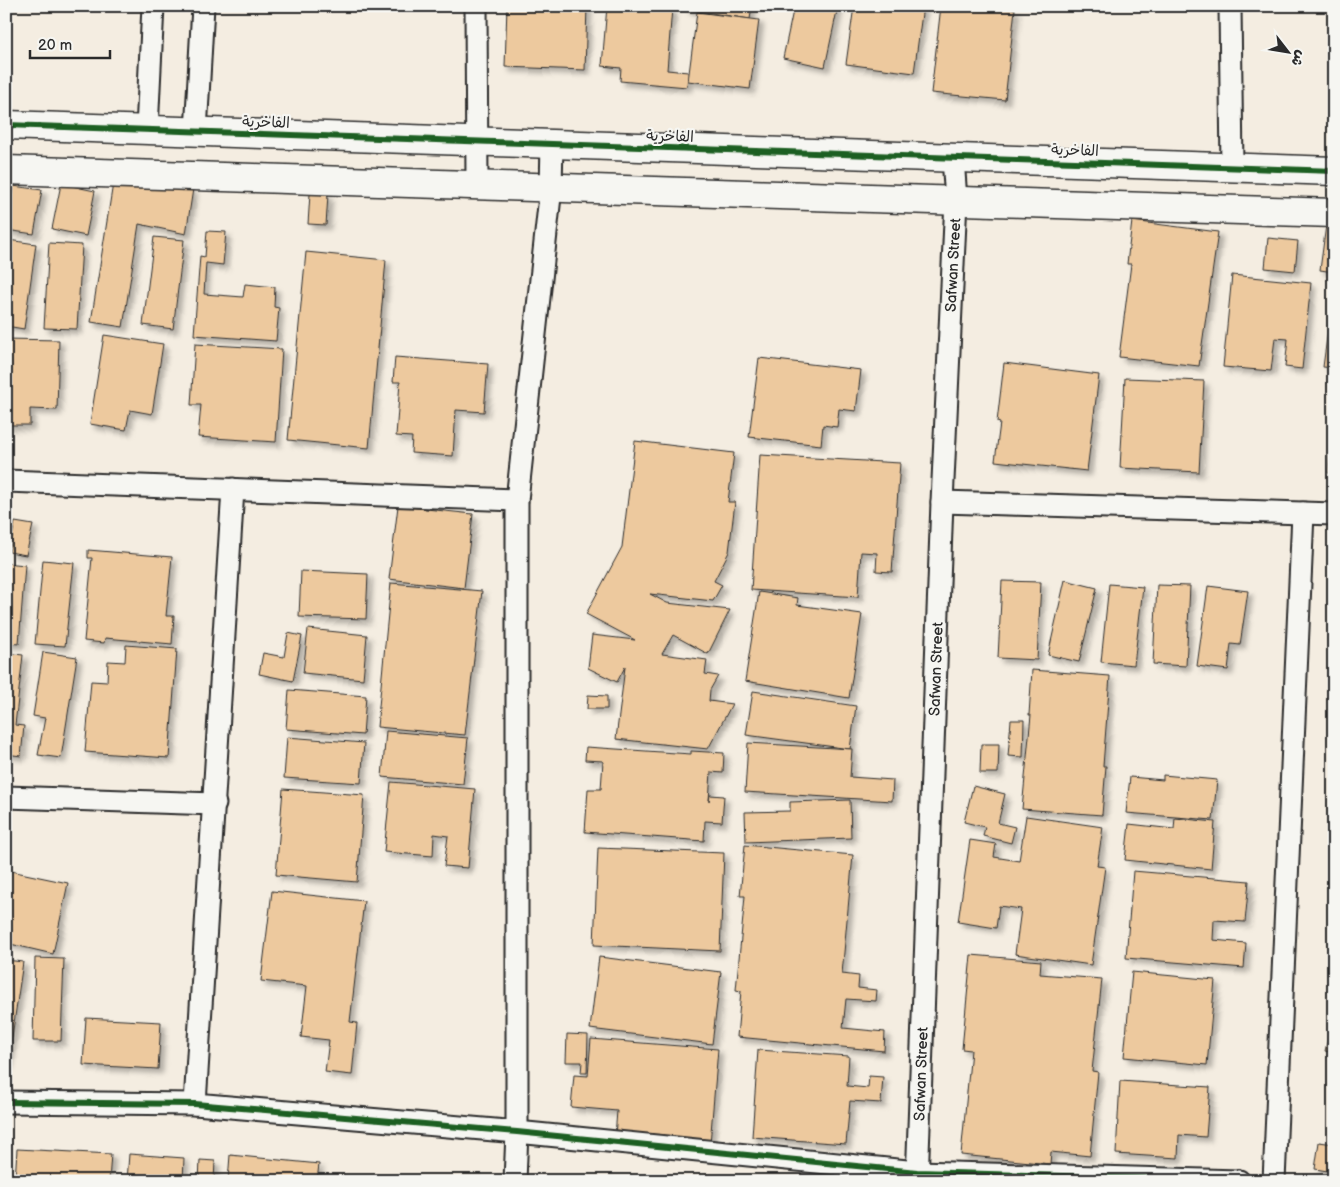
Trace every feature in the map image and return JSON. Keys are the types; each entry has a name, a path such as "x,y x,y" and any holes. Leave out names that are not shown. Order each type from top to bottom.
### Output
{"street":[{"path":"147,130 153,6"},
{"path":"196,132 203,6"},
{"path":"476,6 475,142 477,184"},
{"path":"1230,6 1232,168"},
{"name":"الفاخرية","path":"6,125 1334,171"},
{"path":"515,1181 517,1132 517,500 551,187 552,144"},
{"name":"Safwan Street","path":"917,1176 942,502 956,200 953,158"},
{"path":"6,170 1334,213"},
{"path":"6,481 517,500"},
{"path":"195,1104 233,489"},
{"path":"942,502 1334,514"},
{"path":"1274,1181 1303,513"},
{"path":"6,797 215,804"},
{"path":"6,1102 195,1104 517,1132 917,1176 1239,1181"}],"building":[{"path":"507,6 587,6 585,70 505,67"},
{"path":"607,6 672,8 667,70 688,72 687,87 620,81 621,68 602,66"},
{"path":"685,6 752,6 750,19 685,9"},
{"path":"794,6 838,6 825,67 783,58"},
{"path":"854,6 923,6 914,73 846,64"},
{"path":"941,6 1015,9 1005,100 931,93"},
{"path":"697,12 759,20 750,89 688,81"},
{"path":"114,177 193,189 186,234 139,224 123,327 91,322"},
{"path":"61,184 95,191 86,236 52,229"},
{"path":"13,186 42,190 34,234 6,230"},
{"path":"310,194 328,195 326,225 308,224"},
{"path":"1132,221 1218,232 1199,366 1119,357 1131,264 1127,264"},
{"path":"1326,225 1334,226 1334,272 1320,270"},
{"path":"207,231 226,232 223,265 206,263 204,294 243,297 245,284 275,287 274,307 279,308 276,341 194,335 200,256 205,257"},
{"path":"154,237 184,240 173,329 143,325"},
{"path":"1268,238 1298,241 1295,271 1265,268"},
{"path":"8,240 36,244 24,329 6,326"},
{"path":"49,243 82,245 77,329 44,328"},
{"path":"306,252 386,260 369,448 288,440"},
{"path":"1232,275 1311,283 1302,369 1285,367 1288,339 1275,338 1271,371 1223,367"},
{"path":"1334,285 1334,368 1323,367"},
{"path":"104,335 163,344 152,414 130,410 126,430 90,424"},
{"path":"6,339 59,340 57,410 30,409 30,425 6,425"},
{"path":"195,344 282,349 276,442 198,437 201,405 191,405"},
{"path":"395,357 488,364 484,412 456,410 453,456 411,453 412,437 396,436 400,382 393,382"},
{"path":"759,358 861,370 856,411 839,409 837,427 823,425 821,445 749,437"},
{"path":"1004,363 1099,375 1087,471 995,461 1000,423 997,422"},
{"path":"1125,378 1204,381 1199,472 1120,468"},
{"path":"1333,384 1334,473 1328,473"},
{"path":"635,441 734,453 728,502 735,502 729,552 714,581 722,585 713,601 650,594 667,603 730,610 708,654 673,635 662,654 707,660 705,674 718,676 710,690 709,701 732,704 708,749 616,739 625,667 617,682 588,668 592,635 635,640 586,614 622,547"},
{"path":"760,455 900,463 892,572 876,571 877,553 861,552 858,597 751,590"},
{"path":"398,506 473,514 464,588 389,579"},
{"path":"15,522 33,525 26,555 9,552"},
{"path":"88,550 172,557 166,616 174,616 172,644 105,638 104,643 84,641 92,558 88,558"},
{"path":"43,560 74,563 65,646 35,644"},
{"path":"6,563 25,565 19,644 6,643"},
{"path":"301,571 368,574 366,619 299,617"},
{"path":"1333,573 1334,613 1331,613"},
{"path":"1065,580 1097,588 1079,662 1048,655"},
{"path":"1002,581 1041,582 1037,660 998,658"},
{"path":"391,583 482,591 465,735 377,727"},
{"path":"1109,584 1143,587 1134,665 1101,662"},
{"path":"1157,585 1190,586 1186,666 1153,664"},
{"path":"1208,586 1248,591 1240,645 1231,644 1228,670 1197,666"},
{"path":"759,592 798,598 797,605 862,614 849,698 745,681"},
{"path":"308,629 367,635 363,679 303,673"},
{"path":"288,633 302,636 293,681 259,674 263,653 284,657"},
{"path":"126,645 177,649 169,758 85,752 91,681 107,682 108,661 125,662"},
{"path":"43,652 77,657 61,758 38,755 45,718 33,716"},
{"path":"6,653 23,655 15,725 24,726 21,756 6,754"},
{"path":"1032,670 1110,676 1103,766 1106,766 1102,815 1022,809 1031,715 1029,715"},
{"path":"289,690 366,696 363,735 286,729"},
{"path":"753,691 856,706 850,749 746,735"},
{"path":"588,695 607,696 607,709 587,709"},
{"path":"1011,720 1024,720 1023,757 1008,756"},
{"path":"386,731 468,738 463,784 382,777"},
{"path":"287,737 364,743 361,783 284,778"},
{"path":"748,743 852,749 850,777 893,780 892,801 745,792"},
{"path":"981,744 999,744 998,773 980,773"},
{"path":"586,747 691,754 691,751 724,753 723,773 711,772 709,801 710,795 724,796 722,822 705,821 704,841 585,832 588,789 601,789 603,761 585,760"},
{"path":"1163,775 1217,780 1213,820 1126,813 1130,777 1163,780"},
{"path":"391,782 475,789 468,868 444,866 448,836 434,834 433,856 384,852"},
{"path":"973,786 1005,794 998,823 1015,827 1011,843 983,836 985,827 964,822"},
{"path":"283,789 364,795 357,882 276,875"},
{"path":"850,800 851,838 746,842 745,812 790,811 790,802"},
{"path":"1026,816 1103,827 1097,866 1105,867 1091,965 1015,954 1021,909 999,906 996,928 958,922 970,840 996,844 994,857 1019,861"},
{"path":"1175,818 1215,822 1211,869 1125,860 1129,824 1174,829"},
{"path":"745,845 853,855 842,974 859,976 858,988 877,990 876,1001 846,999 843,1028 885,1032 884,1051 737,1037 741,991 736,990 745,896 740,896"},
{"path":"598,848 724,853 720,951 594,945"},
{"path":"6,870 68,883 53,954 6,943"},
{"path":"1133,871 1249,881 1245,922 1214,920 1213,940 1246,943 1244,968 1126,958"},
{"path":"272,891 364,901 350,1022 357,1023 352,1075 325,1072 329,1040 301,1037 307,986 261,981"},
{"path":"971,955 1041,961 1040,974 1102,979 1092,1071 1098,1072 1090,1156 1051,1152 1050,1164 961,1155 971,1050 962,1049"},
{"path":"599,957 721,972 712,1044 590,1029"},
{"path":"35,958 64,959 61,1041 33,1041"},
{"path":"6,960 23,962 8,1064 6,1063"},
{"path":"1132,972 1215,980 1207,1065 1124,1057"},
{"path":"86,1018 161,1022 158,1069 83,1065"},
{"path":"1332,1023 1334,1024 1334,1053 1325,1051"},
{"path":"567,1034 588,1035 587,1073 581,1073 582,1062 566,1062"},
{"path":"591,1039 718,1049 710,1144 615,1136 617,1111 571,1107 574,1075 588,1076"},
{"path":"758,1050 849,1056 847,1086 868,1088 869,1076 883,1077 881,1103 850,1101 846,1144 752,1137"},
{"path":"1120,1081 1210,1087 1206,1137 1179,1135 1178,1158 1116,1154"},
{"path":"1319,1142 1334,1144 1334,1172 1315,1169"},
{"path":"17,1149 111,1154 109,1181 15,1181"},
{"path":"129,1154 184,1158 183,1181 127,1181"},
{"path":"230,1155 319,1164 317,1181 228,1181"},
{"path":"200,1160 215,1161 214,1181 199,1181"}],"cycle path":[{"path":"6,125 1334,171"},
{"path":"6,1102 195,1104 517,1132 917,1172 1239,1181"}]}
